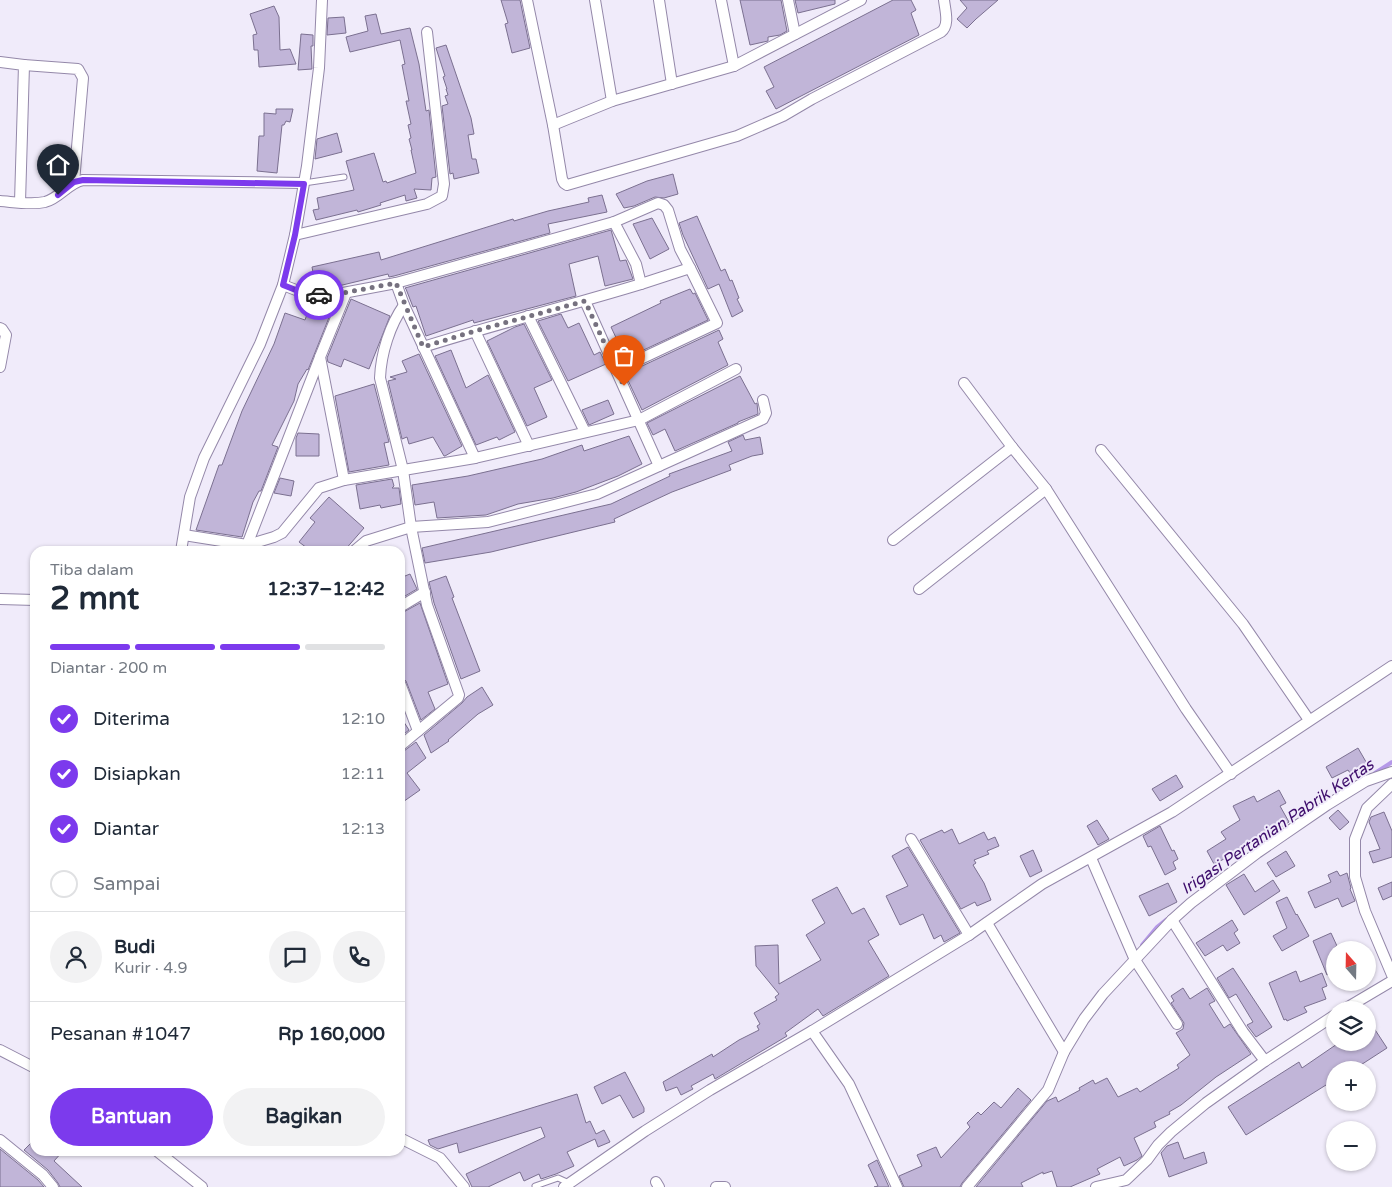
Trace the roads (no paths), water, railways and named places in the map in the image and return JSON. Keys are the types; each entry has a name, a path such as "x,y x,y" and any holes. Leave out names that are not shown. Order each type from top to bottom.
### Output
{"street":[{"path":"181,546 190,497 204,458 260,344 283,285 295,235 315,109 322,0"},
{"path":"527,0 564,184 737,136 783,116 812,98 941,32 945,29 946,23 944,0"},
{"path":"595,0 612,101"},
{"path":"659,0 672,84"},
{"path":"721,0 734,66"},
{"path":"788,0 795,34"},
{"path":"553,125 612,101 734,66 857,1"},
{"path":"295,235 427,204 442,196 444,184 427,32"},
{"path":"0,62 78,69 82,78 74,182"},
{"path":"20,202 24,65"},
{"path":"0,201 46,202 74,182 83,180 304,184"},
{"path":"283,285 306,294 327,296 396,283 614,222 658,203 664,204 668,210 680,249 717,323 617,370"},
{"path":"614,222 636,264 641,284"},
{"path":"423,347 585,301 690,268"},
{"path":"396,283 423,347 475,458"},
{"path":"247,545 346,293"},
{"path":"585,301 659,466"},
{"path":"404,304 394,319 380,364 380,378 403,470 411,527 427,605 459,695 458,698 405,742"},
{"path":"528,316 585,432"},
{"path":"0,328 6,335 0,367"},
{"path":"475,331 530,446"},
{"path":"320,357 344,480"},
{"path":"184,535 247,545 274,537 282,533 320,488 344,480 475,458 639,420 736,369"},
{"path":"964,383 1046,489 1186,709 1231,774"},
{"path":"360,546 366,541 411,527 488,522 597,494 763,419 766,412 763,400"},
{"path":"893,540 1012,447"},
{"path":"1101,450 1243,624 1309,720"},
{"path":"919,589 1046,489"},
{"path":"405,604 425,592"},
{"path":"0,599 30,600"},
{"path":"567,1185 645,1131 710,1090 812,1032 969,935 1042,884 1172,812 1392,666"},
{"path":"405,696 418,731"},
{"path":"967,1187 1048,1090 1064,1052 1084,1018 1103,994 1172,920 1191,903 1257,853 1327,805 1366,781 1392,772"},
{"path":"1392,784 1367,808 1355,839 1355,877 1365,911 1392,975"},
{"path":"911,839 969,935"},
{"path":"1091,858 1135,960 1177,1024"},
{"path":"1172,920 1243,1032 1265,1061"},
{"path":"987,923 1064,1052"},
{"path":"1358,1001 1392,981"},
{"path":"1096,1187 1127,1183 1158,1145 1206,1103 1326,1021"},
{"path":"812,1032 849,1084 898,1187"},
{"path":"2,1053 30,1066"},
{"path":"0,1140 43,1175 53,1187"},
{"path":"405,1140 440,1158 464,1187"},
{"path":"163,1156 202,1187"},
{"path":"716,1187 725,1187"}],"lane":[{"path":"304,184 344,177"},
{"path":"535,1186 558,1178 567,1185"}],"waterway":[{"name":"Irigasi Pertanian Pabrik Kertas","path":"1375,773 1392,762"},
{"name":"Irigasi Pertanian Pabrik Kertas","path":"1142,945 1157,927 1167,919"}]}
